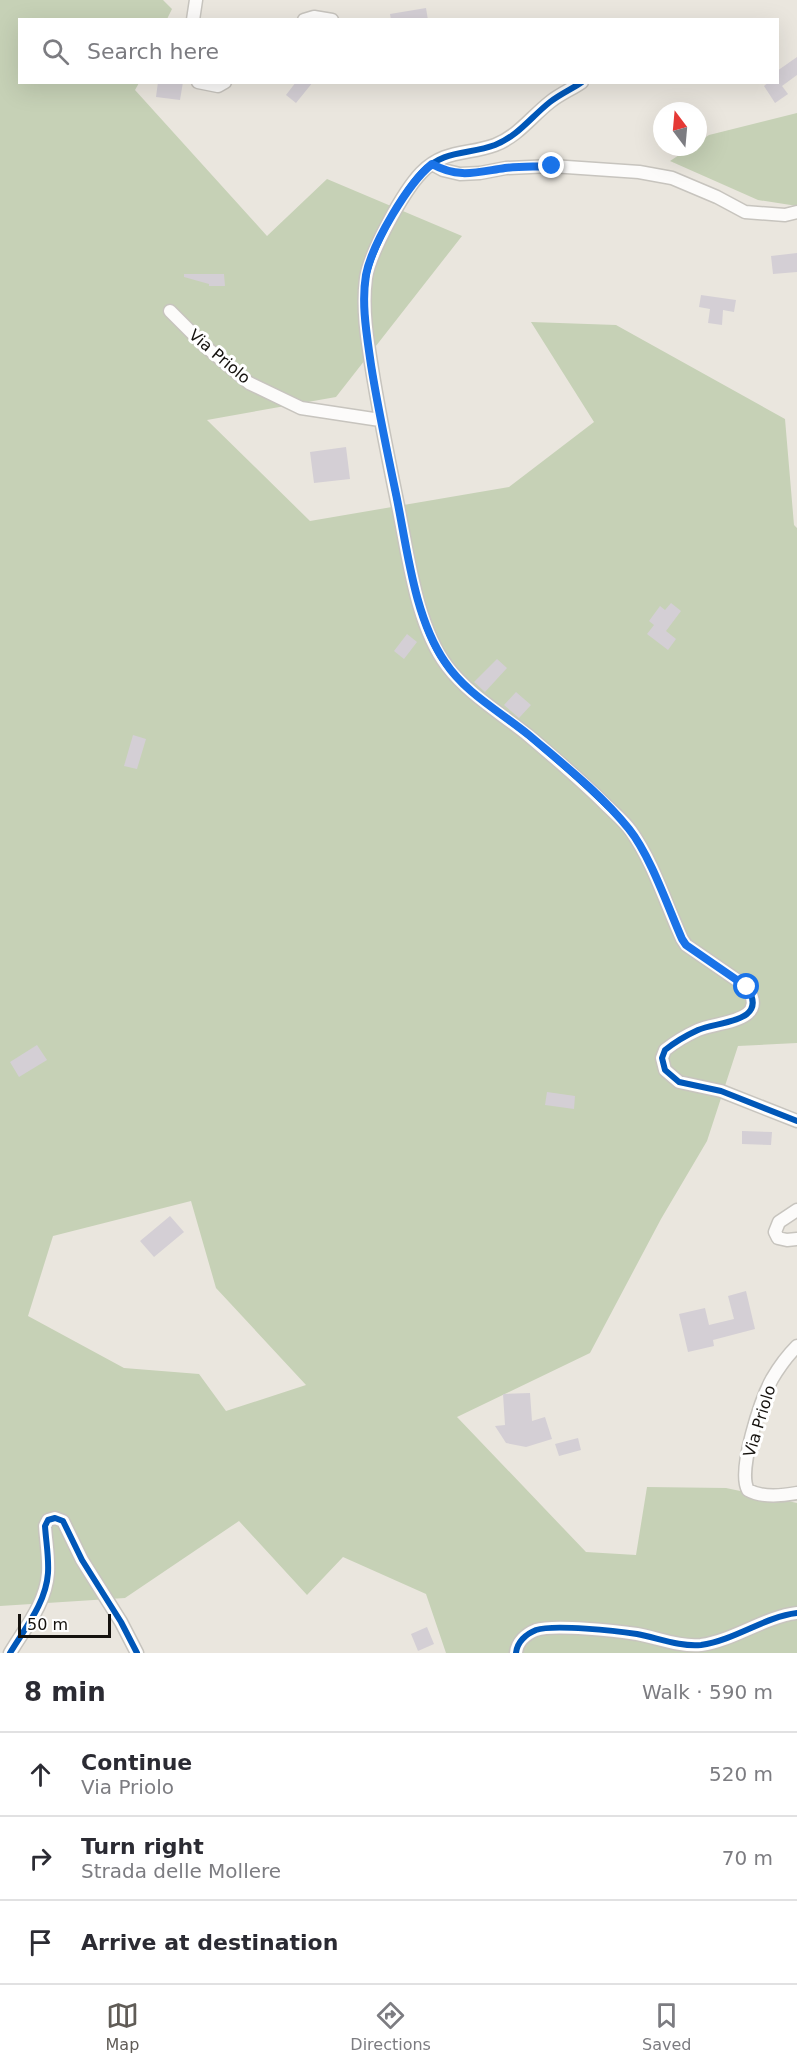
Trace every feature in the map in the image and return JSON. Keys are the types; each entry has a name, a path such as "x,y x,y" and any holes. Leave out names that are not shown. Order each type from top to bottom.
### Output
{"street":[{"path":"193,18 196,0"},
{"path":"579,84 551,101 525,127 506,140 492,146 443,157 421,173 396,209 366,274 366,328 380,420 413,578 429,633 440,655 460,681 582,781 630,829 643,851 682,939 692,950 747,987 752,996 751,1008 742,1018 700,1029 665,1050 662,1058 665,1070 679,1082 721,1091 797,1121"},
{"path":"432,164 443,170 460,174 506,168 552,166 639,172 672,178 745,212 785,215 797,212"},
{"name":"Via Priolo","path":"170,311 206,347 249,382 301,408 380,420"},
{"path":"797,1210 779,1222 776,1232 778,1238 797,1239"},
{"name":"Via Priolo","path":"797,1346 781,1364 766,1392 748,1449 744,1483 748,1490 758,1494 797,1493"},
{"path":"10,1653 34,1615 45,1591 48,1575 45,1526 48,1520 54,1518 63,1521 82,1560 121,1622 137,1653"},
{"path":"516,1653 522,1639 538,1629 602,1630 636,1634 674,1643 700,1645 726,1638 786,1614 797,1613"}],"green space":[{"path":"0,0 163,0 172,9 168,18 18,18 18,84 138,84 135,90 267,236 327,179 462,236 336,397 207,420 310,521 509,487 594,422 531,322 616,325 785,419 794,525 797,528 797,1043 738,1046 707,1141 661,1219 590,1353 457,1417 586,1552 636,1555 647,1487 726,1488 797,1503 797,1653 446,1653 426,1594 343,1557 307,1595 239,1521 125,1598 0,1606","holes":["191,1201 216,1288 306,1385 226,1411 199,1374 124,1368 28,1316 53,1236"]},
{"path":"797,113 797,206 758,200 670,161 678,156 707,156 707,136"}],"building":[{"path":"426,8 428,18 391,18 390,14"},
{"path":"797,57 797,75 782,86 788,94 775,103 764,86 779,84 779,70"},
{"path":"158,84 183,84 180,100 156,97"},
{"path":"294,84 311,84 296,103 286,95"},
{"path":"797,253 797,272 773,274 771,256"},
{"path":"184,274 224,274 225,286 209,286 209,284 184,277"},
{"path":"701,295 736,300 734,312 723,310 722,325 708,323 710,309 699,307"},
{"path":"346,447 350,479 314,483 310,452"},
{"path":"671,603 681,611 666,631 676,639 668,650 647,634 654,625 649,621 660,606 665,610"},
{"path":"407,634 417,642 404,659 394,651"},
{"path":"497,659 507,668 485,692 474,682"},
{"path":"516,692 531,705 519,718 504,705"},
{"path":"133,735 146,739 137,769 124,766"},
{"path":"37,1045 47,1060 19,1077 10,1062"},
{"path":"547,1092 575,1096 574,1109 545,1105"},
{"path":"742,1131 772,1132 771,1145 742,1144"},
{"path":"170,1216 184,1232 154,1257 140,1241"},
{"path":"746,1291 755,1329 713,1340 714,1346 688,1352 679,1314 705,1308 709,1325 734,1319 728,1296"},
{"path":"530,1393 532,1421 545,1417 552,1439 526,1447 506,1443 495,1426 505,1425 503,1394"},
{"path":"578,1438 581,1450 559,1456 555,1444"},
{"path":"427,1627 434,1644 418,1651 411,1634"}],"cycle path":[{"path":"579,84 550,102 518,131 503,141 485,148 447,156 430,165 414,182 397,208 380,238 369,267 365,301 368,346 409,564 427,629 447,666 465,686 529,736 587,786 625,824 646,856 686,945 747,987 752,999 752,1008 747,1014 739,1019 698,1030 673,1044 665,1050 662,1058 665,1070 679,1082 721,1091 797,1121"},
{"path":"10,1653 34,1615 43,1595 48,1567 45,1526 48,1520 55,1518 63,1521 82,1560 121,1622 137,1653"},
{"path":"516,1653 518,1645 526,1636 545,1628 615,1631 677,1643 701,1645 726,1638 773,1619 797,1613"}],"route":[{"path":"552,166 506,168 460,174 443,170 432,164 421,173 396,209 366,274 366,328 380,420 413,578 429,633 440,655 455,675 487,705 582,781 630,829 643,851 686,945 747,987"}]}
